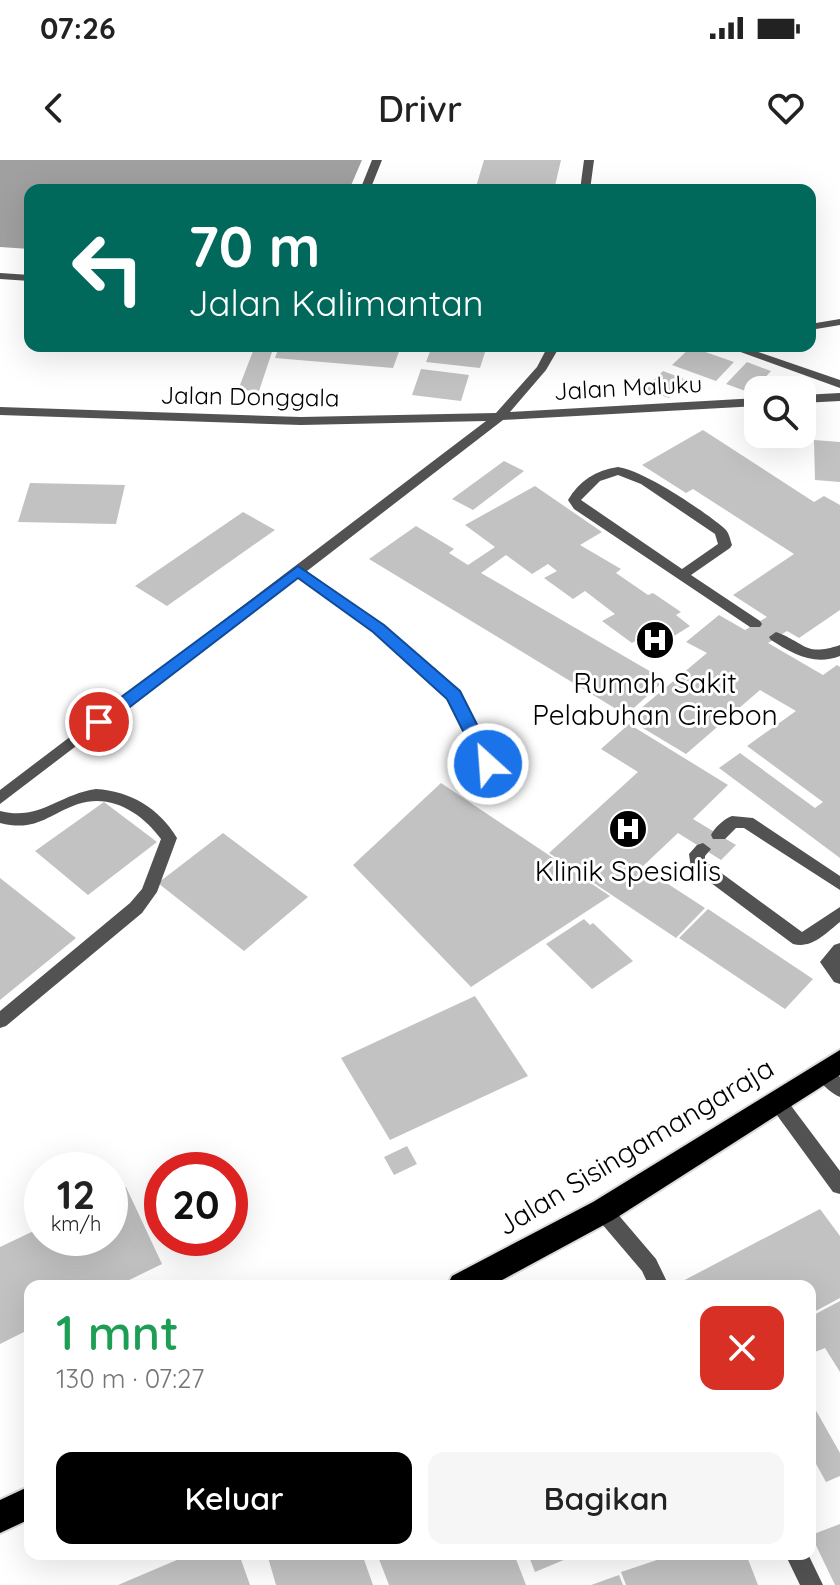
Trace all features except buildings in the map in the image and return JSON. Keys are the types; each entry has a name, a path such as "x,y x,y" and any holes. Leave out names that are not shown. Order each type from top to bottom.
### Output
{"highway":[{"name":"Jalan Sisingamangaraja","path":"473,1280 603,1211 777,1101 834,1074"},
{"path":"0,1517 24,1505"}],"street":[{"path":"367,184 377,160"},
{"path":"586,184 589,160"},
{"path":"0,276 24,278"},
{"path":"816,326 840,322"},
{"path":"0,798 500,416 542,368 551,352"},
{"path":"747,352 840,384"},
{"path":"816,398 840,397"},
{"name":"Jalan Maluku","path":"500,416 744,403"},
{"name":"Jalan Donggala","path":"0,411 301,421 500,416"},
{"path":"682,575 725,545 721,532 627,472 605,474 577,491 574,500 579,506 755,624"},
{"path":"298,571 378,629 454,695 488,764"},
{"path":"776,637 817,657 833,655 840,650"},
{"path":"0,817 17,823 43,817 83,797 115,797 158,822 169,838 149,892 136,908 0,1021"},
{"path":"719,835 732,822 747,822 840,884"},
{"path":"703,849 697,854 697,864 799,939 807,938 840,913"},
{"path":"840,950 828,962 840,977"},
{"path":"777,1101 840,1186"},
{"path":"603,1211 649,1265 656,1280"},
{"path":"799,1560 812,1585"}],"shaded area":[{"path":"0,160 362,160 352,184 24,184 24,249 0,247"}],"place":[{"name":"Rumah Sakit Pelabuhan Cirebon","path":"655,640"},
{"name":"Klinik Spesialis","path":"628,829"}],"route":[{"path":"99,722 298,571 378,629 454,695 488,764"}]}
